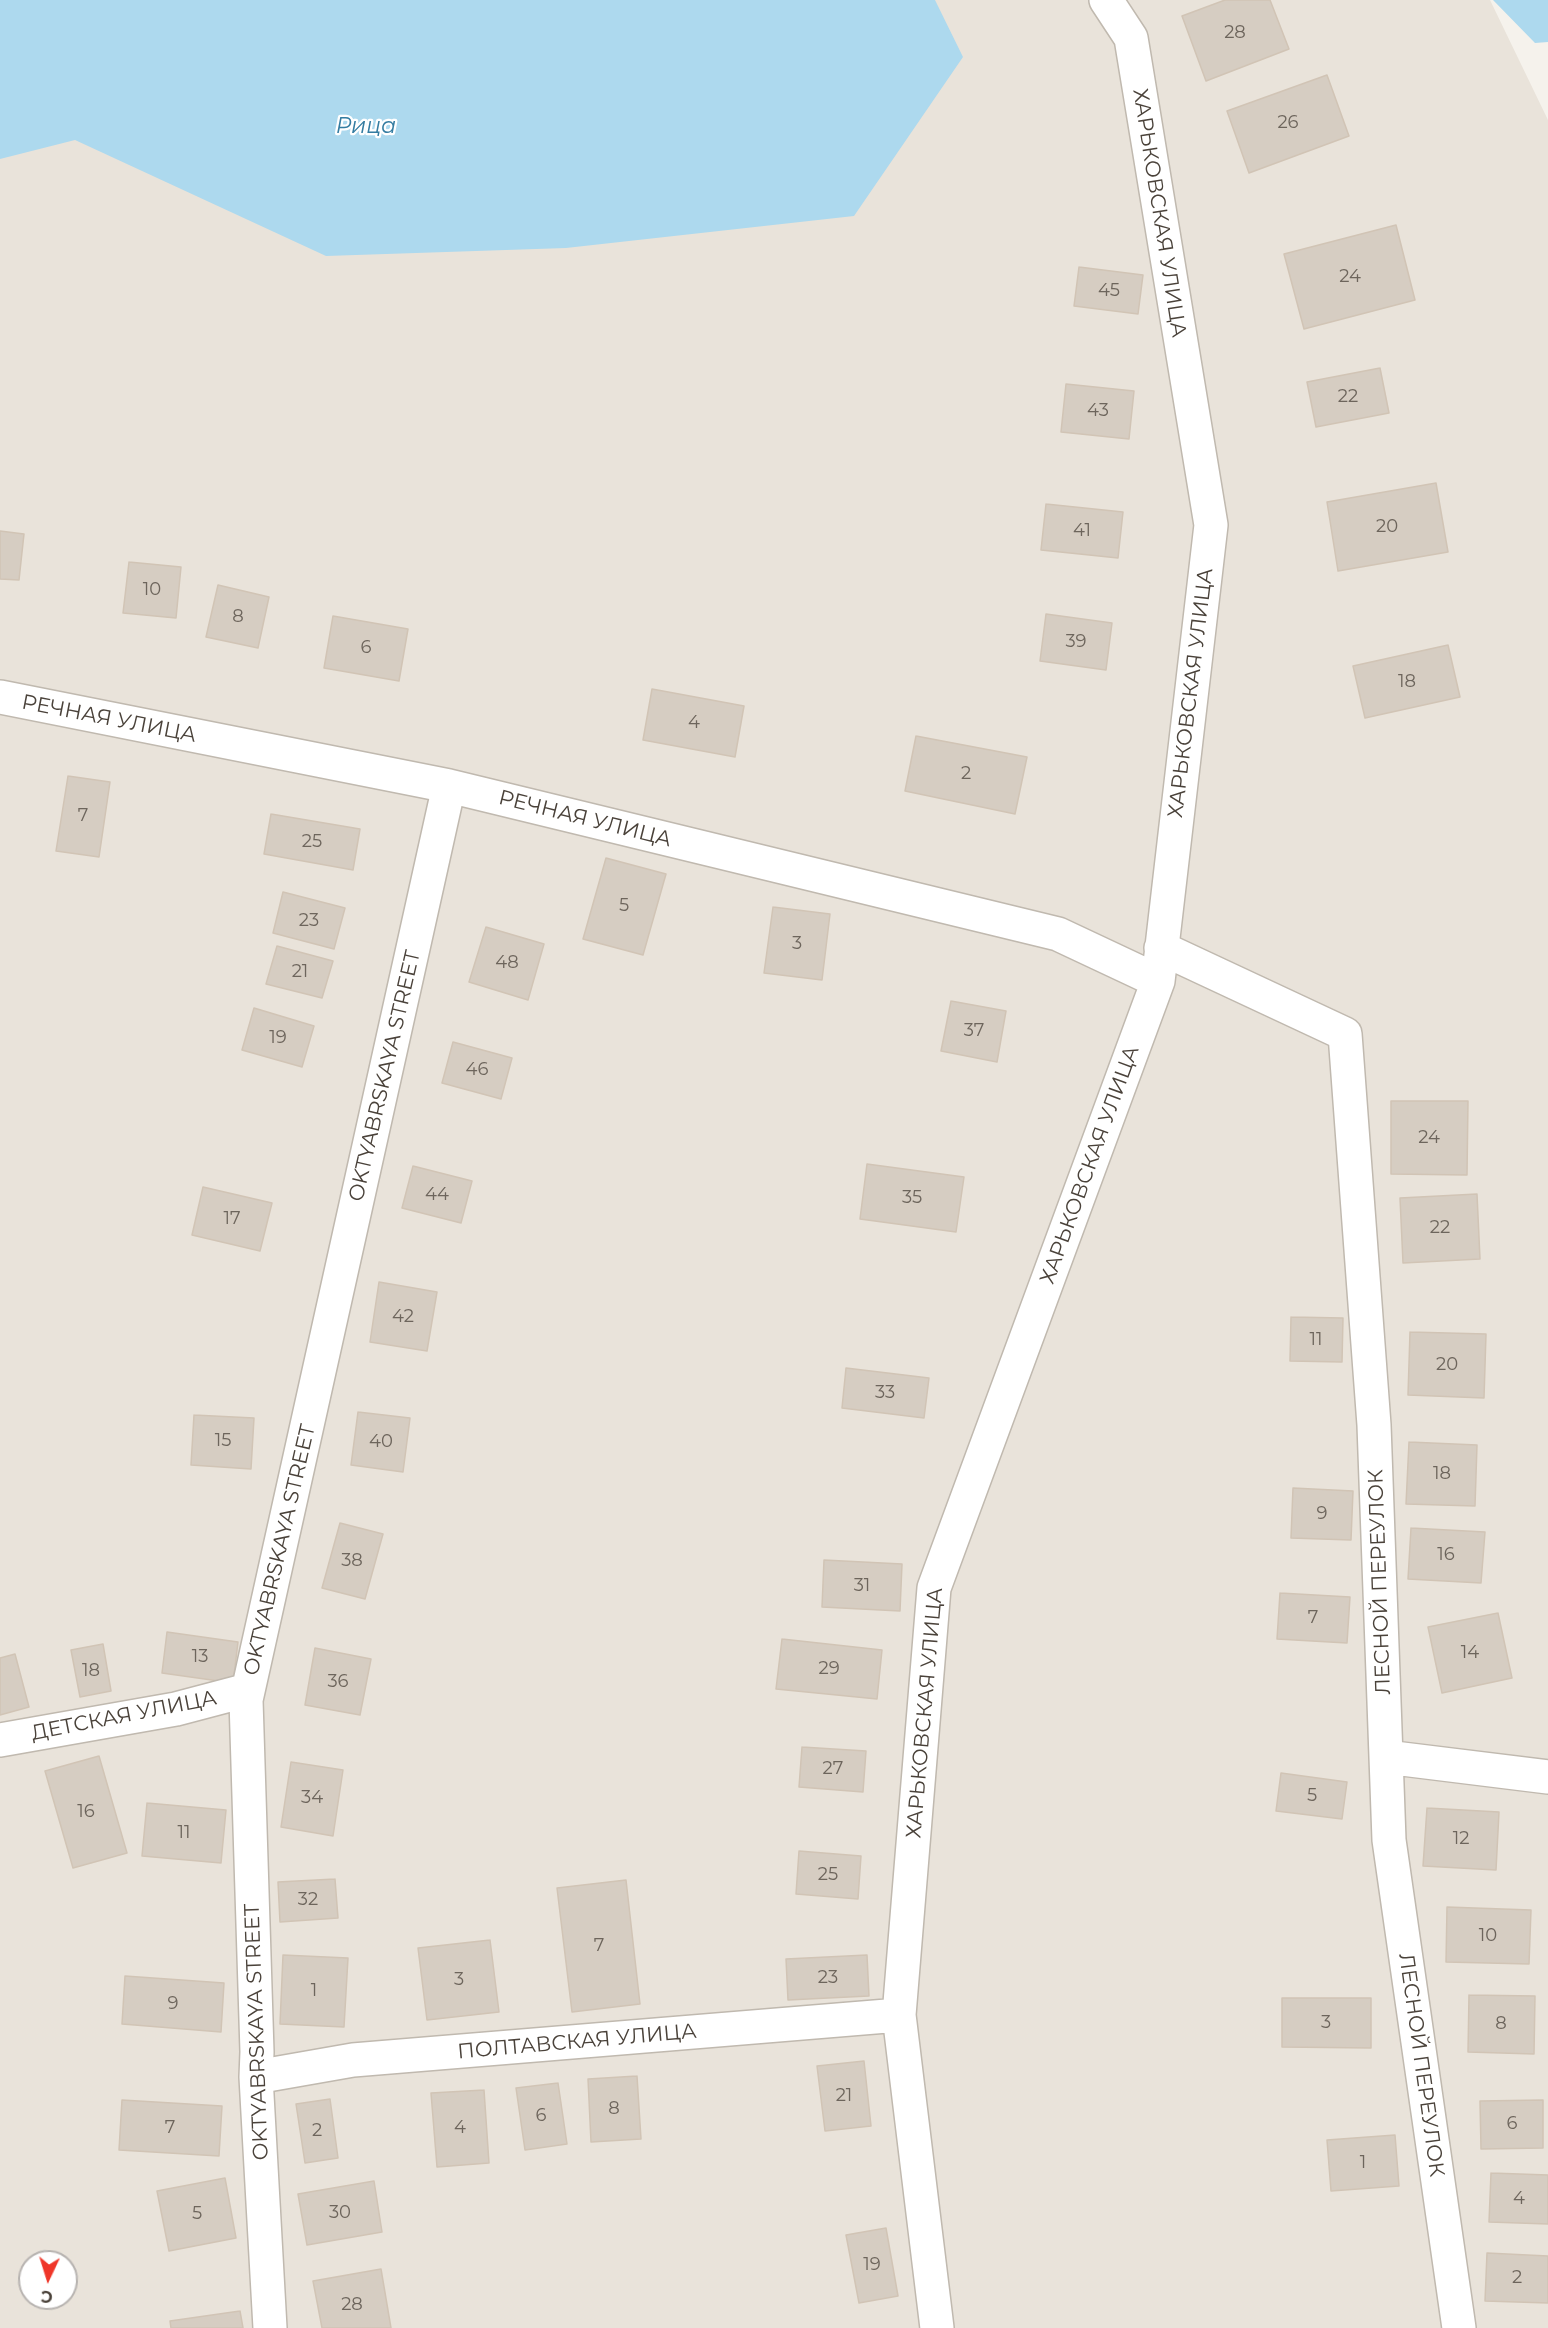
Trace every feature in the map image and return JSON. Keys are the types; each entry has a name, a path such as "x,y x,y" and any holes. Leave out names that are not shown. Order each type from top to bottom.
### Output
{"street":[{"name":"ХАРЬКОВСКАЯ УЛИЦА","path":"937,2328 899,2015 934,1588 1158,981 1211,525 1131,38 1106,0"},
{"name":"РЕЧНАЯ УЛИЦА","path":"0,697 449,786 1058,934 1158,981"},
{"name":"OKTYABRSKAYA STREET","path":"270,2328 256,2078 246,1700 449,786"},
{"name":"ЛЕСНОЙ ПЕРЕУЛОК","path":"1161,948 1345,1034 1374,1425 1389,1840 1459,2328"},
{"name":"ДЕТСКАЯ УЛИЦА","path":"0,1740 176,1709 248,1690"},
{"path":"1386,1757 1548,1777"},
{"name":"ПОЛТАВСКАЯ УЛИЦА","path":"256,2078 353,2060 899,2015"}],"shaded area":[{"path":"0,0 1490,0 1548,120 1548,2328 0,2328"}],"water":[{"name":"Рица","path":"0,0 935,0 963,57 854,216 566,248 326,256 75,140 0,159"},
{"path":"1493,0 1548,0 1548,42 1535,43"}],"building":[{"path":"1225,0 1270,0 1289,49 1206,81 1182,16"},
{"path":"1327,75 1349,136 1249,173 1227,111"},
{"path":"1396,225 1415,300 1304,329 1284,254"},
{"path":"1079,267 1143,275 1138,314 1074,306"},
{"path":"1380,368 1389,413 1316,427 1307,382"},
{"path":"1066,384 1134,391 1129,439 1061,432"},
{"path":"1436,483 1448,552 1338,571 1327,502"},
{"path":"1046,504 1123,512 1118,558 1041,550"},
{"path":"0,531 24,534 19,580 0,579"},
{"path":"129,562 181,567 176,618 123,613"},
{"path":"218,585 269,597 258,648 206,637"},
{"path":"1046,614 1112,623 1106,670 1040,661"},
{"path":"333,616 408,629 399,681 324,668"},
{"path":"1448,645 1460,697 1365,718 1353,666"},
{"path":"652,689 744,706 735,757 643,740"},
{"path":"916,736 1027,757 1015,814 905,791"},
{"path":"68,776 110,782 99,857 56,851"},
{"path":"271,814 360,829 353,870 264,854"},
{"path":"606,858 666,874 643,955 583,939"},
{"path":"283,892 345,908 334,949 273,933"},
{"path":"773,907 830,914 822,980 764,973"},
{"path":"486,927 544,944 528,1000 469,982"},
{"path":"277,946 333,961 322,998 266,984"},
{"path":"951,1001 1006,1011 997,1062 941,1051"},
{"path":"254,1008 314,1026 302,1067 242,1050"},
{"path":"453,1042 512,1058 501,1099 442,1083"},
{"path":"1391,1101 1468,1101 1467,1175 1391,1174"},
{"path":"867,1164 964,1177 956,1232 860,1219"},
{"path":"413,1166 472,1181 461,1223 402,1208"},
{"path":"203,1187 272,1203 260,1251 192,1235"},
{"path":"1477,1194 1480,1259 1403,1263 1400,1198"},
{"path":"379,1282 437,1292 427,1351 370,1342"},
{"path":"1291,1317 1343,1318 1342,1362 1290,1361"},
{"path":"1410,1332 1486,1334 1484,1398 1408,1395"},
{"path":"846,1368 929,1378 924,1418 842,1408"},
{"path":"358,1412 410,1418 403,1472 351,1465"},
{"path":"194,1415 254,1418 251,1469 191,1465"},
{"path":"1409,1442 1477,1445 1475,1506 1406,1504"},
{"path":"1293,1488 1353,1491 1351,1540 1291,1538"},
{"path":"340,1523 383,1534 365,1599 322,1588"},
{"path":"1411,1528 1485,1532 1481,1583 1408,1579"},
{"path":"824,1560 902,1564 900,1611 822,1607"},
{"path":"1280,1593 1350,1597 1347,1643 1277,1639"},
{"path":"1498,1613 1512,1678 1442,1693 1428,1627"},
{"path":"167,1632 238,1642 233,1683 162,1673"},
{"path":"782,1639 882,1650 877,1699 776,1689"},
{"path":"103,1644 111,1691 80,1697 71,1650"},
{"path":"315,1648 371,1659 360,1715 305,1705"},
{"path":"15,1654 29,1707 0,1715 0,1658"},
{"path":"802,1747 866,1751 863,1792 799,1787"},
{"path":"99,1756 127,1853 73,1868 45,1771"},
{"path":"291,1762 343,1770 333,1836 281,1827"},
{"path":"1281,1773 1347,1782 1342,1819 1276,1811"},
{"path":"147,1803 226,1810 221,1863 142,1856"},
{"path":"1427,1808 1499,1812 1496,1870 1423,1866"},
{"path":"799,1851 861,1856 858,1899 796,1894"},
{"path":"335,1879 338,1918 280,1922 278,1882"},
{"path":"626,1880 640,2004 572,2012 557,1888"},
{"path":"1447,1907 1531,1910 1529,1964 1446,1962"},
{"path":"490,1940 499,2012 427,2020 418,1948"},
{"path":"283,1955 348,1958 344,2027 280,2024"},
{"path":"867,1955 869,1996 788,2000 786,1959"},
{"path":"125,1976 224,1983 221,2032 122,2024"},
{"path":"1469,1995 1535,1996 1534,2054 1468,2052"},
{"path":"1282,1998 1371,1998 1371,2048 1282,2047"},
{"path":"864,2061 871,2126 825,2131 817,2066"},
{"path":"637,2076 641,2139 591,2142 588,2079"},
{"path":"558,2083 567,2144 525,2150 516,2088"},
{"path":"484,2090 489,2163 437,2167 431,2093"},
{"path":"330,2099 338,2158 305,2163 296,2104"},
{"path":"122,2100 222,2106 219,2156 119,2150"},
{"path":"1543,2100 1543,2148 1481,2149 1480,2101"},
{"path":"1395,2135 1399,2186 1331,2191 1327,2140"},
{"path":"1491,2173 1548,2175 1548,2224 1489,2222"},
{"path":"225,2178 236,2238 169,2251 157,2191"},
{"path":"374,2181 382,2232 307,2245 298,2194"},
{"path":"886,2228 898,2296 859,2303 846,2235"},
{"path":"1487,2253 1548,2256 1548,2303 1485,2301"},
{"path":"381,2269 391,2328 322,2328 313,2281"},
{"path":"240,2311 243,2328 171,2328 170,2321"}]}
